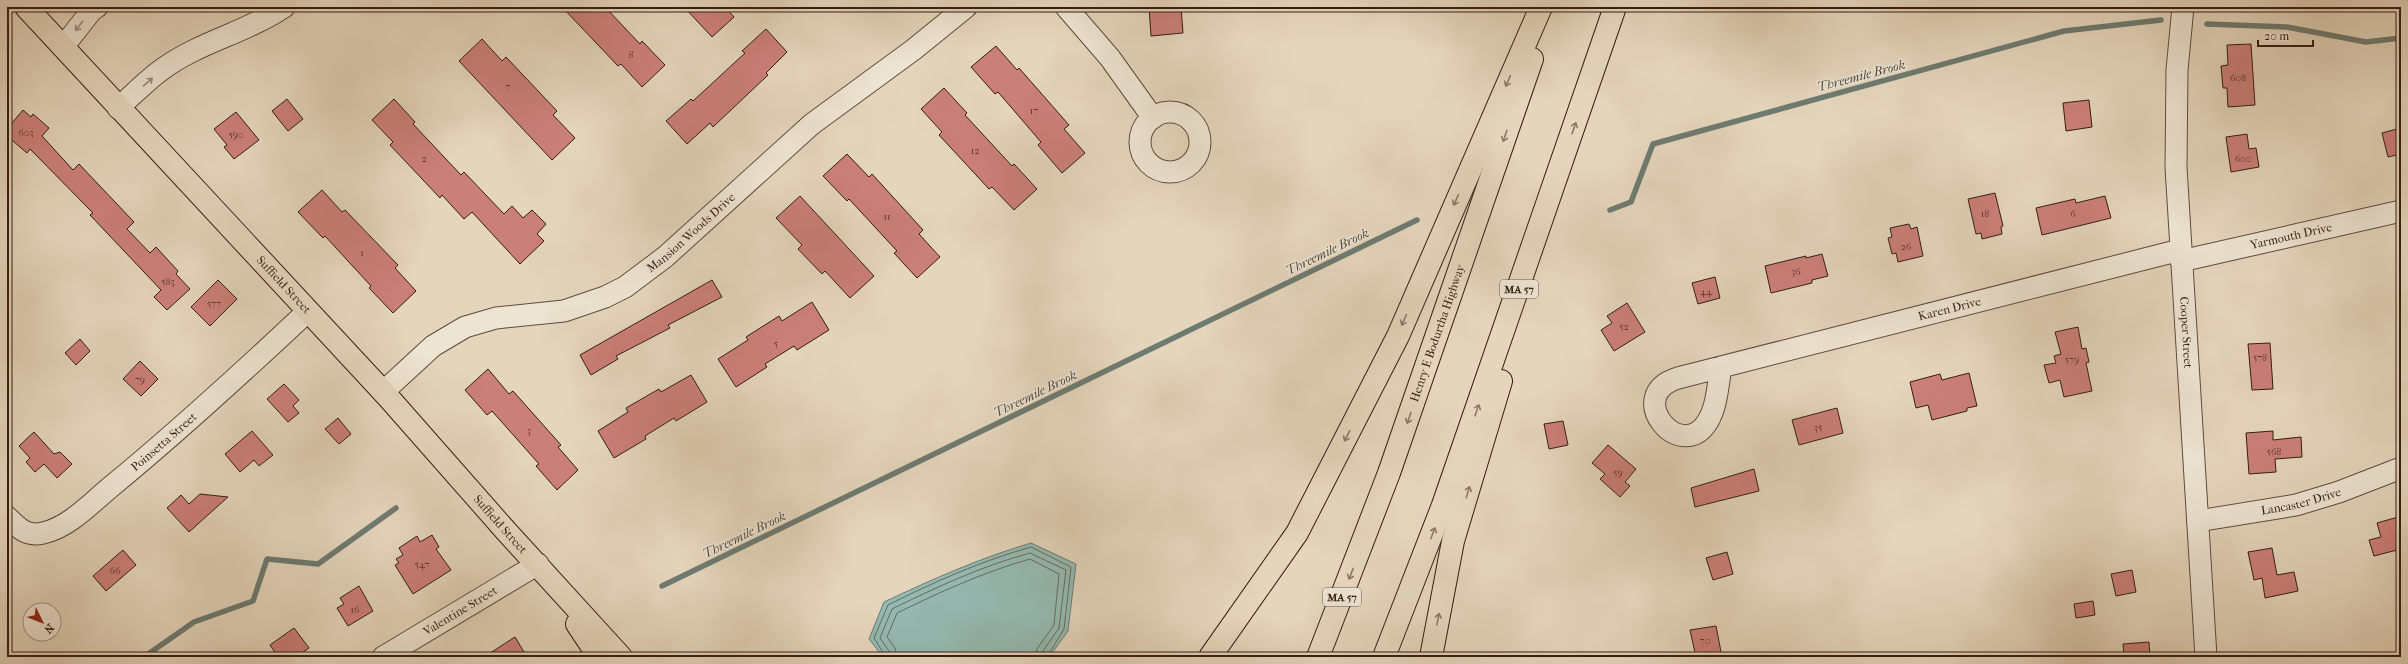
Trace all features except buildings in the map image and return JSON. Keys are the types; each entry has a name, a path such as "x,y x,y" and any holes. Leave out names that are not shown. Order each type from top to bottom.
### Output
{"main road":[{"name":"Suffield Street","path":"26,7 307,312 383,392 506,531 538,564 621,657"},
{"path":"1210,657 1297,533 1398,336 1541,7"},
{"name":"Henry E Bodurtha Highway","path":"1318,657 1389,473 1550,7"},
{"name":"MA 57","path":"1384,657 1446,498 1615,7"},
{"path":"1431,657 1454,541 1534,270 1565,154"},
{"name":"Suffield Street","path":"538,564 599,657"}],"street":[{"path":"63,47 92,10 97,7"},
{"path":"118,108 164,67 268,18 284,7"},
{"name":"Mansion Woods Drive","path":"383,392 433,346 465,327 496,318 564,311 605,297 625,286 665,257 812,124 913,50 966,7"},
{"path":"1066,7 1110,58 1153,118"},
{"name":"Cooper Street","path":"2183,7 2177,70 2175,134 2206,657"},
{"name":"Yarmouth Drive","path":"2181,255 2401,211"},
{"name":"Karen Drive","path":"1721,367 2181,255"},
{"name":"Poinsetta Street","path":"7,517 20,530 36,534 50,531 71,519 170,438 307,312"},
{"name":"Lancaster Drive","path":"2198,521 2296,505 2339,492 2401,468"},
{"name":"Valentine Street","path":"383,657 538,564"}],"water":[{"path":"1031,543 1076,564 1068,631 1049,657 883,657 869,639 884,602 920,585 993,555"}],"waterway":[{"name":"Threemile Brook","path":"1610,210 1631,202 1653,144 2064,31 2161,20"},
{"name":"Threemile Brook","path":"2207,24 2287,27 2366,42 2401,38"},
{"name":"Threemile Brook","path":"662,586 1417,220"},
{"name":"Threemile Brook","path":"144,657 194,622 253,601 267,559 318,564 396,508"}]}
